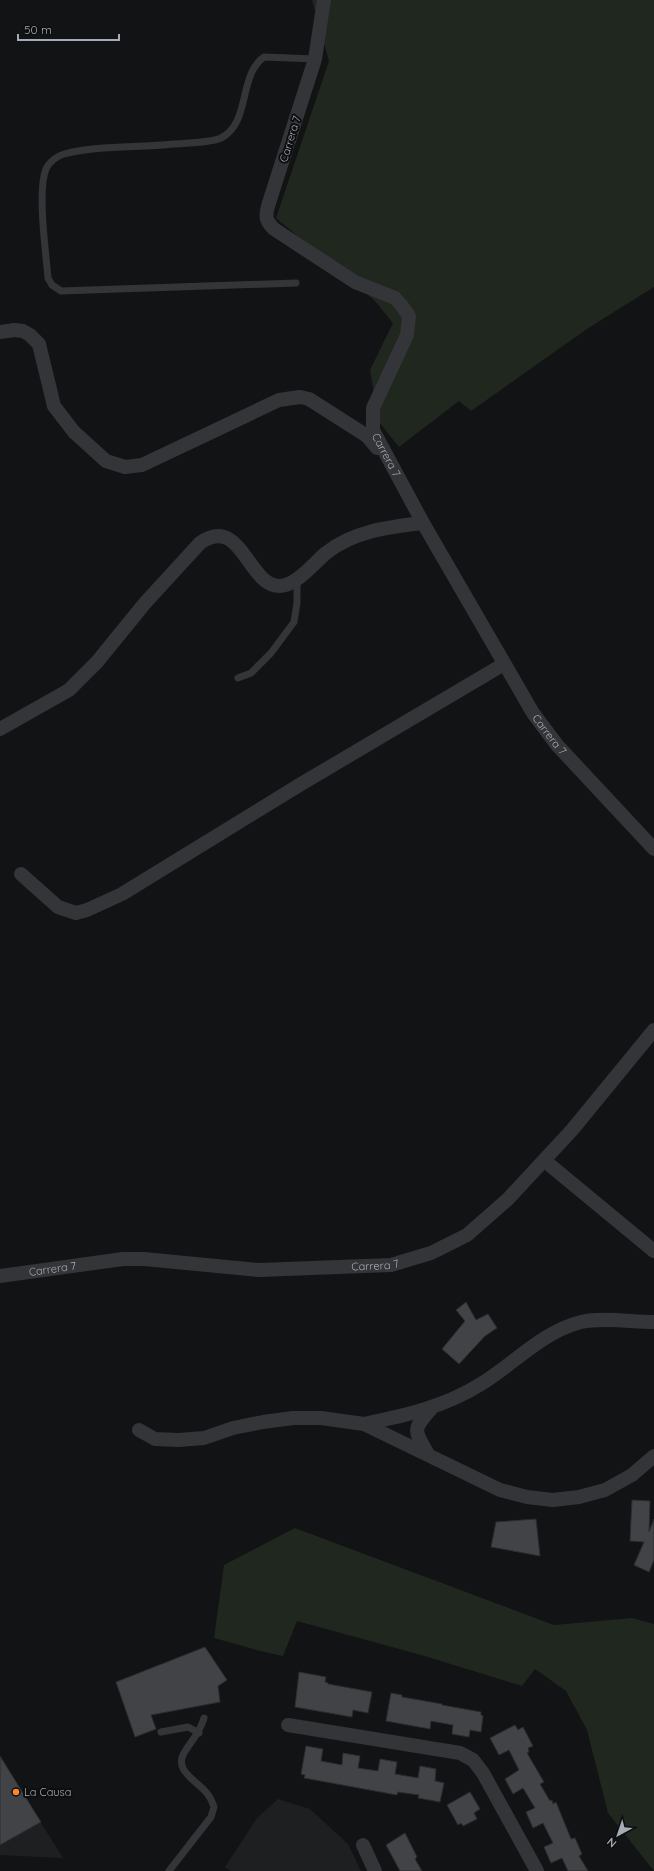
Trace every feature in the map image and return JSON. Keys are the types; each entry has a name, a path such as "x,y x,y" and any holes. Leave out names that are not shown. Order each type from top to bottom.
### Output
{"street":[{"name":"Carrera 7","path":"324,0 315,59 265,215 267,222 274,229 312,252 355,282 395,298 409,316 407,335 374,408 373,430 423,523 533,713 557,745 654,849"},
{"path":"0,332 14,330 23,331 30,335 39,344 54,406 74,432 106,461 125,467 142,465 280,400 300,396 317,403 367,436 389,462"},
{"path":"0,728 68,690 97,662 146,603 200,543 208,538 218,536 228,538 236,544 256,572 268,584 281,586 293,583 338,544 379,528 423,523"},
{"path":"21,874 58,907 76,913 87,910 122,894 301,784 504,664"},
{"name":"Carrera 7","path":"0,1276 122,1259 144,1259 259,1270 390,1265 431,1253 467,1235 508,1199 545,1161 654,1030"},
{"path":"545,1161 654,1251"},
{"path":"364,1424 432,1408 456,1399 482,1384 518,1356 562,1328 583,1322 602,1320 654,1322"},
{"path":"428,1454 417,1435 417,1429 418,1423 432,1408"},
{"path":"139,1430 155,1439 179,1440 204,1438 233,1428 293,1418 320,1418 364,1424 500,1490 527,1498 553,1500 579,1497 606,1490 632,1475 654,1456"},
{"path":"288,1725 460,1753 473,1760 483,1773 537,1871"},
{"path":"363,1846 375,1871"}],"lane":[{"path":"296,283 61,291 52,285 48,278 42,192 46,169 53,160 64,155 94,150 165,145 221,138 235,126 251,74 259,61 264,57 315,59"},
{"path":"238,678 251,673 271,654 294,622 297,603 297,579"},
{"path":"169,1871 211,1817 214,1807 205,1791 182,1767 181,1761 184,1754 199,1733 204,1718"},
{"path":"161,1732 188,1727 199,1733"}],"shaded area":[{"path":"312,0 654,0 654,287 587,329 471,411 459,401 399,447 379,422 370,370 393,323 374,300 276,218 329,61"},
{"path":"295,1528 554,1625 632,1618 654,1624 654,1871 608,1813 587,1730 566,1691 535,1669 522,1686 421,1655 297,1621 283,1656 214,1638 224,1565"},
{"path":"0,1757 63,1858 0,1855"},
{"path":"278,1799 310,1809 348,1844 361,1871 231,1871 225,1867 257,1818"}],"building":[{"path":"466,1302 476,1320 488,1314 497,1328 485,1336 459,1364 442,1349 465,1321 456,1310"},
{"path":"632,1500 650,1501 649,1532 654,1519 654,1560 649,1572 634,1565 644,1542 630,1541"},
{"path":"536,1519 540,1556 491,1547 496,1522"},
{"path":"205,1647 227,1680 218,1686 220,1702 151,1715 156,1729 135,1737 116,1682"},
{"path":"299,1672 326,1677 325,1682 328,1684 372,1692 368,1713 353,1710 352,1717 295,1707"},
{"path":"391,1693 402,1695 402,1697 481,1712 481,1715 483,1716 481,1732 470,1730 469,1737 452,1734 453,1725 431,1721 430,1729 386,1721"},
{"path":"515,1725 518,1730 523,1727 533,1746 528,1748 529,1752 527,1753 544,1782 540,1784 550,1801 552,1800 553,1804 556,1802 571,1839 575,1838 582,1854 579,1856 588,1871 568,1871 562,1858 551,1863 544,1847 553,1843 543,1823 533,1828 526,1812 535,1808 523,1788 513,1794 505,1779 519,1770 509,1750 499,1755 490,1738"},
{"path":"306,1746 323,1749 321,1761 342,1765 343,1753 360,1756 358,1768 378,1771 380,1759 397,1762 395,1774 418,1778 420,1766 436,1769 435,1781 444,1783 440,1802 418,1798 419,1795 398,1792 397,1795 304,1778 305,1775 301,1774"},
{"path":"0,1756 41,1822 0,1845"},
{"path":"470,1792 480,1809 474,1813 477,1819 463,1826 461,1823 458,1825 447,1805"},
{"path":"405,1833 417,1857 415,1859 422,1871 400,1871 386,1845"}],"place":[{"name":"La Causa","path":"16,1792"}]}
